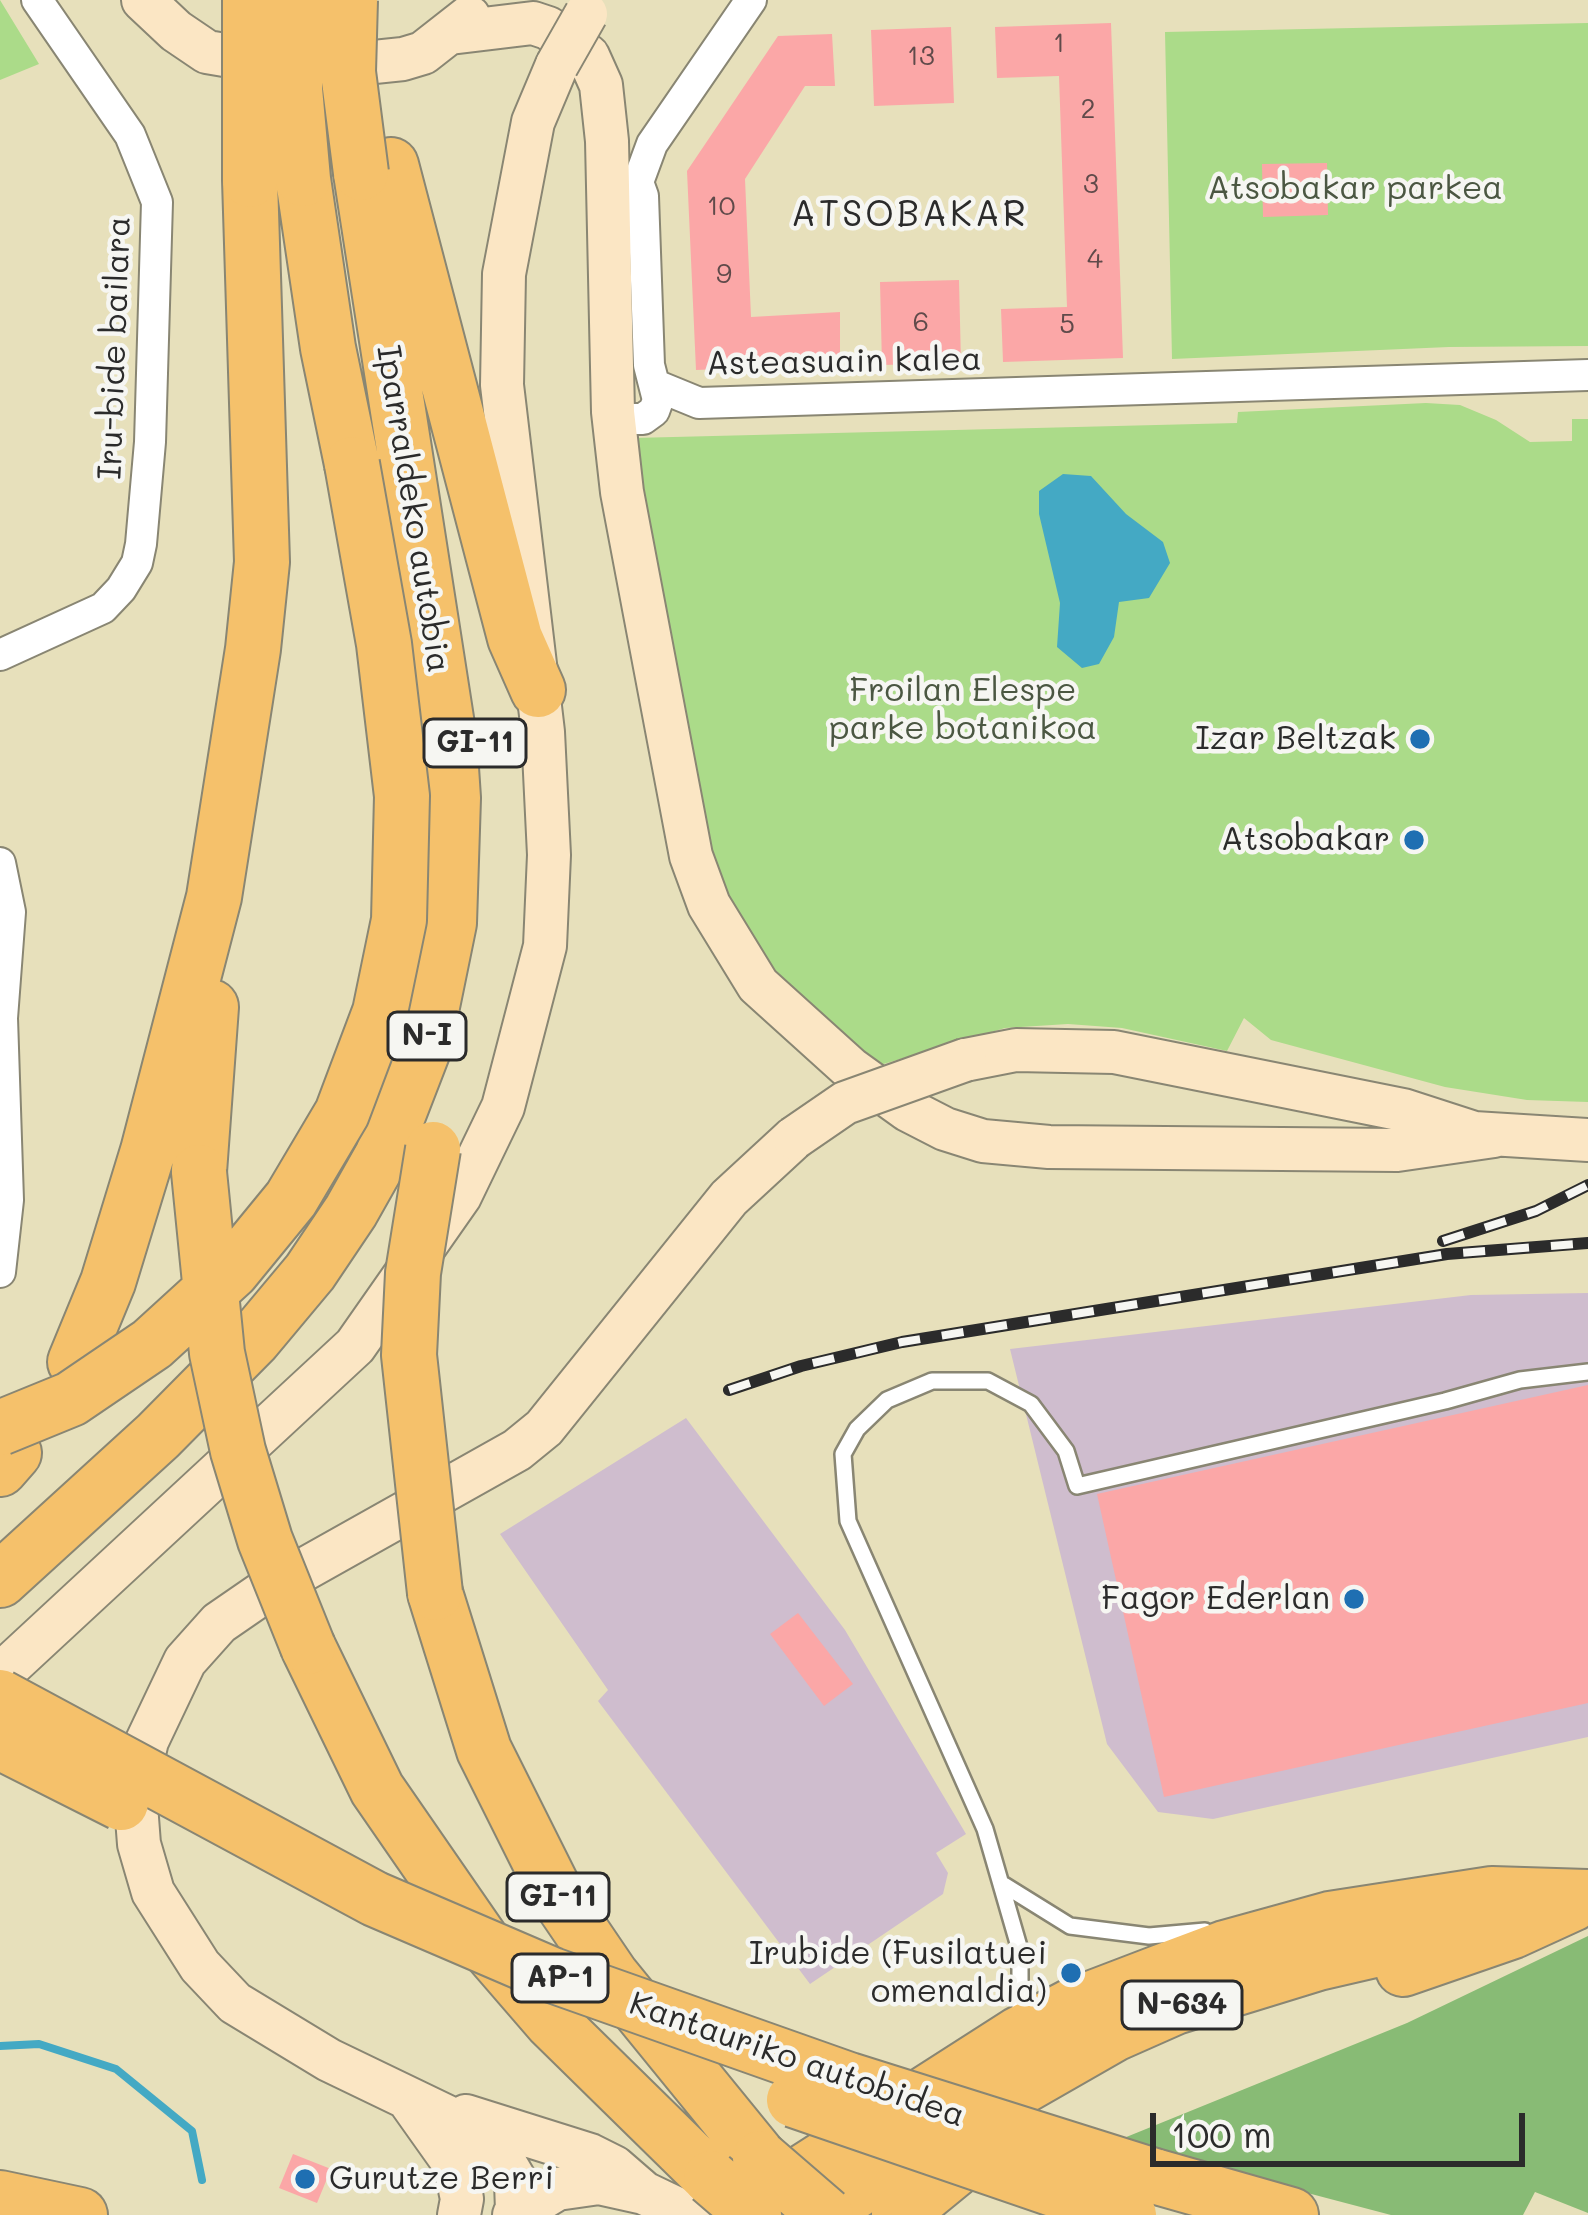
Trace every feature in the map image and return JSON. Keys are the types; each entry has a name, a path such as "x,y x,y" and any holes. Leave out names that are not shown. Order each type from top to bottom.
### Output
{"highway":[{"name":"GI-11","path":"250,0 276,179 262,562 214,897 213,983 199,1172 217,1353 238,1450 265,1540 308,1647 377,1789 482,1941 552,2022 719,2191 754,2215"},
{"name":"Iparraldeko autobia","path":"5,1450 152,1344 232,1271 291,1199 342,1113 380,1012 399,920 402,796 384,644 328,349 276,179 295,89 297,0"},
{"name":"Iparraldeko autobia","path":"0,1580 158,1436 254,1340 310,1272 382,1156 423,1050 449,923 453,798 449,738 386,341 376,169 348,72 350,0"},
{"path":"374,0 380,87 376,169 515,638 538,691"},
{"name":"GI-11","path":"386,341 451,608 478,764 482,863 476,928 413,1274 410,1355 435,1593 484,1750 556,1894 611,1975 719,2191"},
{"path":"75,1362 108,1282 148,1151 214,897"},
{"name":"Kantauriko autobidea","path":"0,1697 375,1899 552,1975 849,2080 1142,2196"},
{"name":"Kantauriko autobidea","path":"0,1742 353,1923 500,1993 626,2043 1142,2196 1291,2215"},
{"path":"719,2191 761,2202 1019,2034 1072,2006 1225,1948 1330,1919 1492,1894 1588,1897"},
{"path":"878,2215 911,2186 1017,2118 1173,2042 1430,1960 1588,1897"},
{"name":"N-634","path":"823,2215 1015,2088 1075,2053 1175,2007 1318,1964 1588,1897"},
{"path":"899,2215 1017,2118"},
{"name":"GI-11","path":"719,2191 823,2215"},
{"path":"0,2198 80,2215"}],"street":[{"name":"Iru-bide bailara","path":"0,655 92,614 121,590 141,544 150,442 158,202 130,135 37,0"},
{"path":"142,0 208,52 307,69 403,59 423,52 488,0"},
{"path":"622,186 754,3"},
{"path":"0,1675 355,1346 460,1196 503,1107 545,946 549,855 538,691 502,385 504,274 533,122 557,65 591,7"},
{"path":"450,33 533,23 548,28 588,56 601,85 607,141 622,186 614,412 631,542 691,856 703,888 758,985 851,1069 908,1110 945,1129 1010,1145 1397,1150 1494,1136"},
{"path":"614,412 643,419 654,411 658,400 649,365 643,196 622,186"},
{"name":"Asteasuain kalea","path":"655,385 698,403 1588,375"},
{"path":"0,863 10,912 2,1018 8,1200 0,1272"},
{"path":"719,2191 644,2193 599,2183 579,2185 557,2189 516,2213 515,2182 490,2146 466,2126 329,2060 236,2003 200,1966 153,1892 139,1844 135,1792 147,1741 184,1660 219,1623 263,1592 517,1450 544,1428 729,1198 794,1138 845,1103 965,1060 1016,1050 1114,1052 1402,1110 1494,1136 1588,1140"},
{"path":"1402,1110 1588,1122"},
{"path":"0,1660 92,1576 154,1530"},
{"path":"407,2097 590,2155 644,2193"},
{"path":"407,2097 455,2165 462,2199 459,2215"}],"lane":[{"path":"1019,2034 1020,1950 1004,1885 985,1829 848,1521 843,1454 857,1429 887,1400 932,1381 988,1381 1031,1404 1066,1450 1076,1486 1520,1380 1588,1372"},
{"path":"1004,1885 1070,1925 1149,1936 1330,1919"}],"shaded area":[{"name":"Fagor Ederlan","path":"1588,1293 1588,1737 1213,1819 1158,1812 1107,1744 1010,1349 1471,1295"},
{"path":"686,1418 845,1630 966,1834 936,1853 948,1873 943,1894 810,1984 598,1701 608,1690 500,1534"}],"green space":[{"path":"0,0 39,64 0,80"},
{"name":"Atsobakar parkea","path":"1588,23 1588,346 1172,359 1165,32"},
{"name":"Froilan Elespe parke botanikoa","path":"1460,405 1530,442 1572,441 1572,419 1588,419 1588,1102 1527,1100 1445,1087 1271,1040 1244,1018 1227,1051 1122,1028 1068,1024 1005,1028 870,1068 775,982 707,864 633,438 1237,423 1238,412"},
{"path":"1588,1936 1588,2213 1535,2192 1523,2215 1391,2215 1114,2142 1407,2023"}],"water":[{"path":"1063,474 1091,476 1126,514 1163,542 1170,563 1149,598 1119,602 1114,637 1099,664 1082,668 1057,647 1060,603 1039,514 1039,491"}],"building":[{"path":"1111,23 1123,358 1003,362 1001,309 1067,307 1059,76 997,78 995,27"},
{"path":"951,27 954,103 874,106 871,30"},
{"path":"832,34 835,86 805,86 745,179 751,317 840,312 840,364 696,370 687,171 778,36"},
{"path":"1327,163 1328,215 1263,217 1262,164"},
{"path":"959,280 961,363 882,365 880,282"},
{"name":"Fagor Ederlan","path":"1588,1385 1588,1703 1164,1797 1097,1494"},
{"path":"798,1613 853,1684 824,1706 770,1634"},
{"name":"Gurutze Berri","path":"293,2154 331,2169 317,2203 279,2188"}],"waterway":[{"path":"0,2046 39,2044 116,2069 192,2131 202,2180"}],"railway":[{"path":"1443,1241 1536,1211 1588,1185"},
{"path":"729,1390 801,1366 902,1342 1447,1254 1588,1243"}],"place":[{"name":"Izar Beltzak","path":"1420,739"},
{"name":"Atsobakar","path":"1414,840"},
{"name":"Fagor Ederlan","path":"1354,1599"},
{"name":"Irubide (Fusilatuei omenaldia)","path":"1071,1973"},
{"name":"Gurutze Berri","path":"305,2179"}],"district":[{"name":"ATSOBAKAR","path":"910,215"}]}
